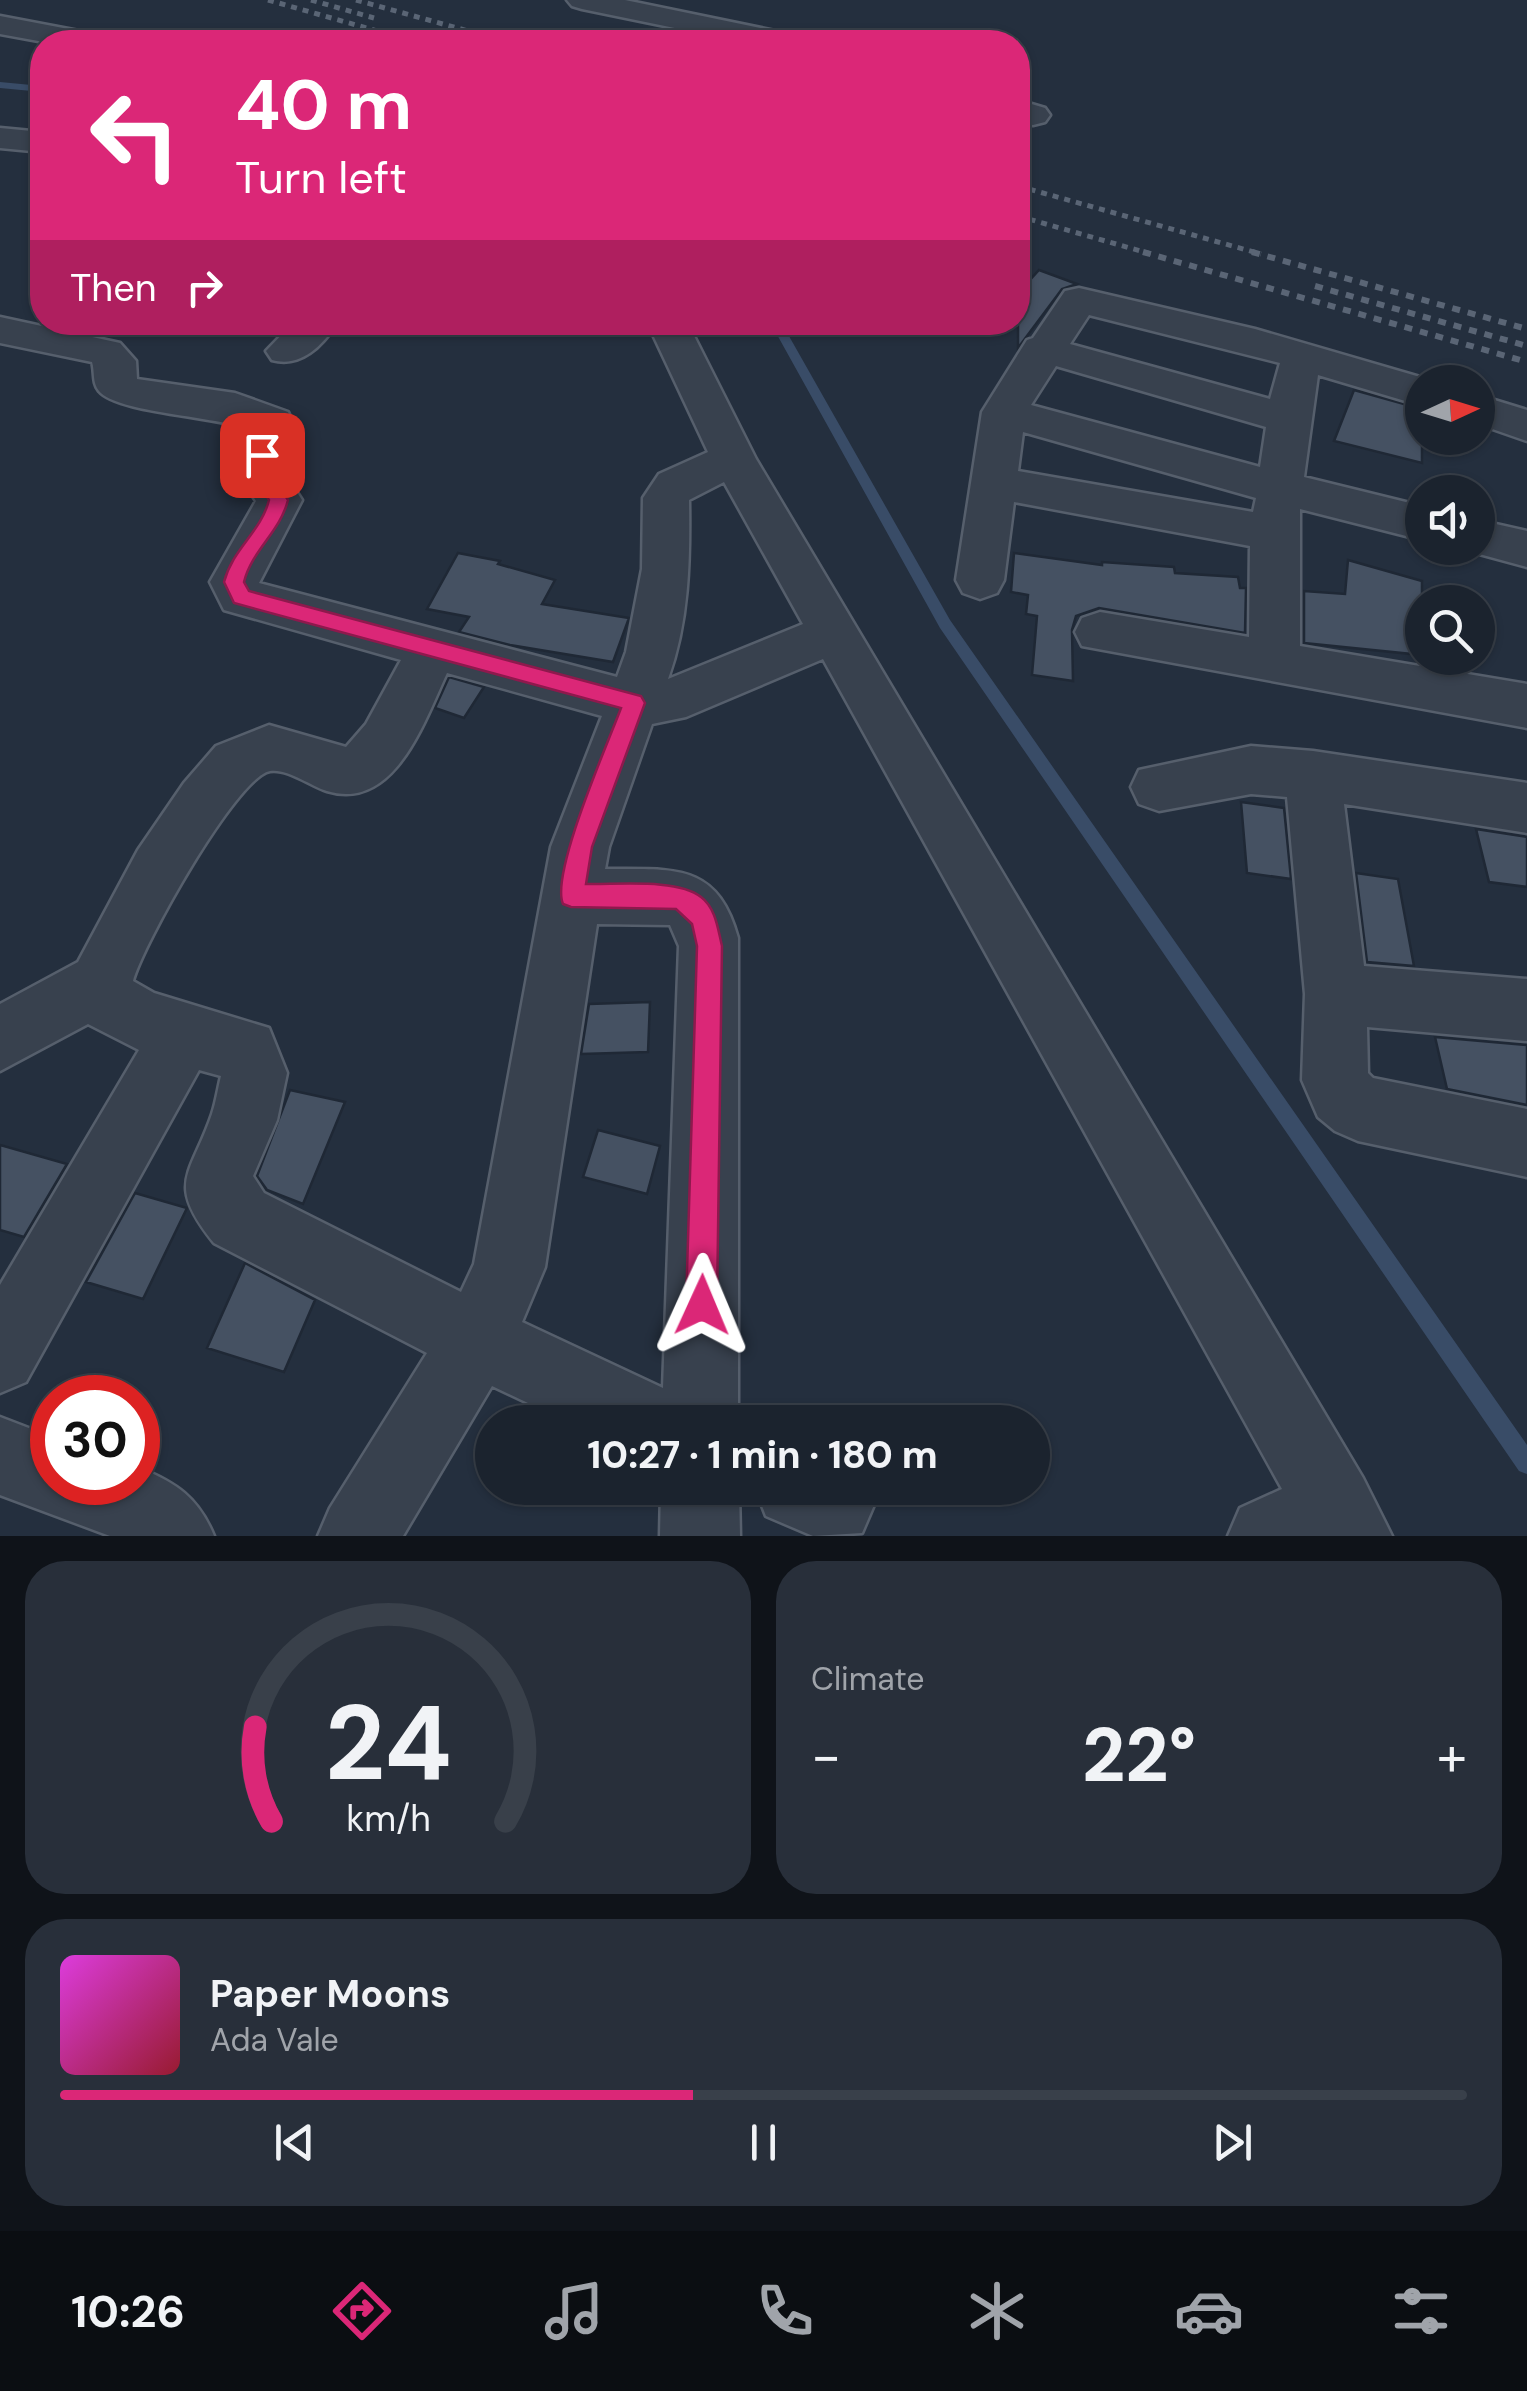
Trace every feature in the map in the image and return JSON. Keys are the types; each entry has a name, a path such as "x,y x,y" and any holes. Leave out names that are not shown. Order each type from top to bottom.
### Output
{"street":[{"path":"582,0 727,30"},
{"path":"15,28 64,10"},
{"path":"0,138 30,141"},
{"path":"980,580 1004,412 1076,302 1082,300 1255,342 1405,387"},
{"path":"0,330 105,352 116,361 115,383 125,391 235,407 273,422 274,432 259,470 278,500 274,518 240,560 234,582 242,597 634,703 666,702 836,632"},
{"path":"287,351 304,335"},
{"path":"674,335 734,460 836,632 1318,1526"},
{"path":"1042,349 1289,419"},
{"path":"1275,662 1274,533 1293,387 1302,358"},
{"path":"1004,412 1405,519"},
{"path":"1495,414 1527,426"},
{"path":"358,1536 478,1340 509,1267 580,847 652,652 666,570 666,498 675,485 695,473 734,460"},
{"path":"992,482 1274,533"},
{"path":"1495,541 1527,549"},
{"path":"1100,632 1527,706"},
{"path":"433,649 370,760 347,771 322,768 293,752 269,748 229,768 154,880 109,958 102,982 108,1000 124,1015 246,1051 254,1073 244,1120 219,1175 221,1196 239,1218 614,1405"},
{"path":"1159,786 1251,770 1313,775 1527,808"},
{"path":"1313,775 1336,994 1335,1080 1340,1094 1358,1108 1527,1142"},
{"path":"571,896 679,898 694,906 704,920 709,946 700,1405"},
{"path":"0,1039 102,982"},
{"path":"1336,994 1527,1010"},
{"path":"0,1356 186,1032"},
{"path":"0,1456 30,1468"},
{"path":"133,1505 174,1536"},
{"path":"700,1505 700,1536"}],"building":[{"path":"1039,270 1077,284 1062,289 1030,332 1030,280"},
{"path":"1018,335 1028,335 1018,348"},
{"path":"1354,390 1405,404 1405,455 1422,455 1422,463 1334,441"},
{"path":"458,553 500,561 498,564 555,580 542,604 629,618 613,662 510,645 459,632 469,617 427,609"},
{"path":"1014,553 1102,565 1174,567 1175,573 1238,577 1240,588 1246,588 1245,633 1099,608 1076,616 1072,630 1073,681 1032,675 1037,616 1026,614 1028,595 1011,592"},
{"path":"1348,560 1422,581 1422,585 1405,585 1405,653 1304,643 1304,591 1345,594"},
{"path":"449,677 484,687 464,718 435,708"},
{"path":"1241,802 1284,808 1291,879 1247,873"},
{"path":"1476,829 1527,837 1527,887 1489,882"},
{"path":"1356,873 1398,879 1414,966 1367,962"},
{"path":"650,1002 648,1052 581,1054 589,1004"},
{"path":"1435,1037 1527,1045 1527,1105 1447,1089"},
{"path":"290,1090 345,1102 303,1204 267,1190 257,1176"},
{"path":"598,1130 660,1146 647,1194 583,1177"},
{"path":"0,1145 67,1164 24,1237 0,1230"},
{"path":"135,1193 187,1208 143,1299 86,1282"},
{"path":"245,1263 315,1300 284,1372 207,1348"}],"waterway":[{"path":"0,85 30,88"},
{"path":"782,335 945,624 1527,1463"}],"railway":[{"path":"268,0 374,30"},
{"path":"311,0 374,18"},
{"path":"356,0 465,30"},
{"path":"1030,189 1261,254"},
{"path":"1030,219 1151,254"},
{"path":"1143,252 1527,362"},
{"path":"1252,252 1527,329"},
{"path":"1315,286 1527,346"}],"route":[{"path":"262,455 259,470 278,500 274,518 240,560 234,582 242,597 634,703 580,847 571,896 679,898 694,906 704,920 709,946 702,1305"}]}
